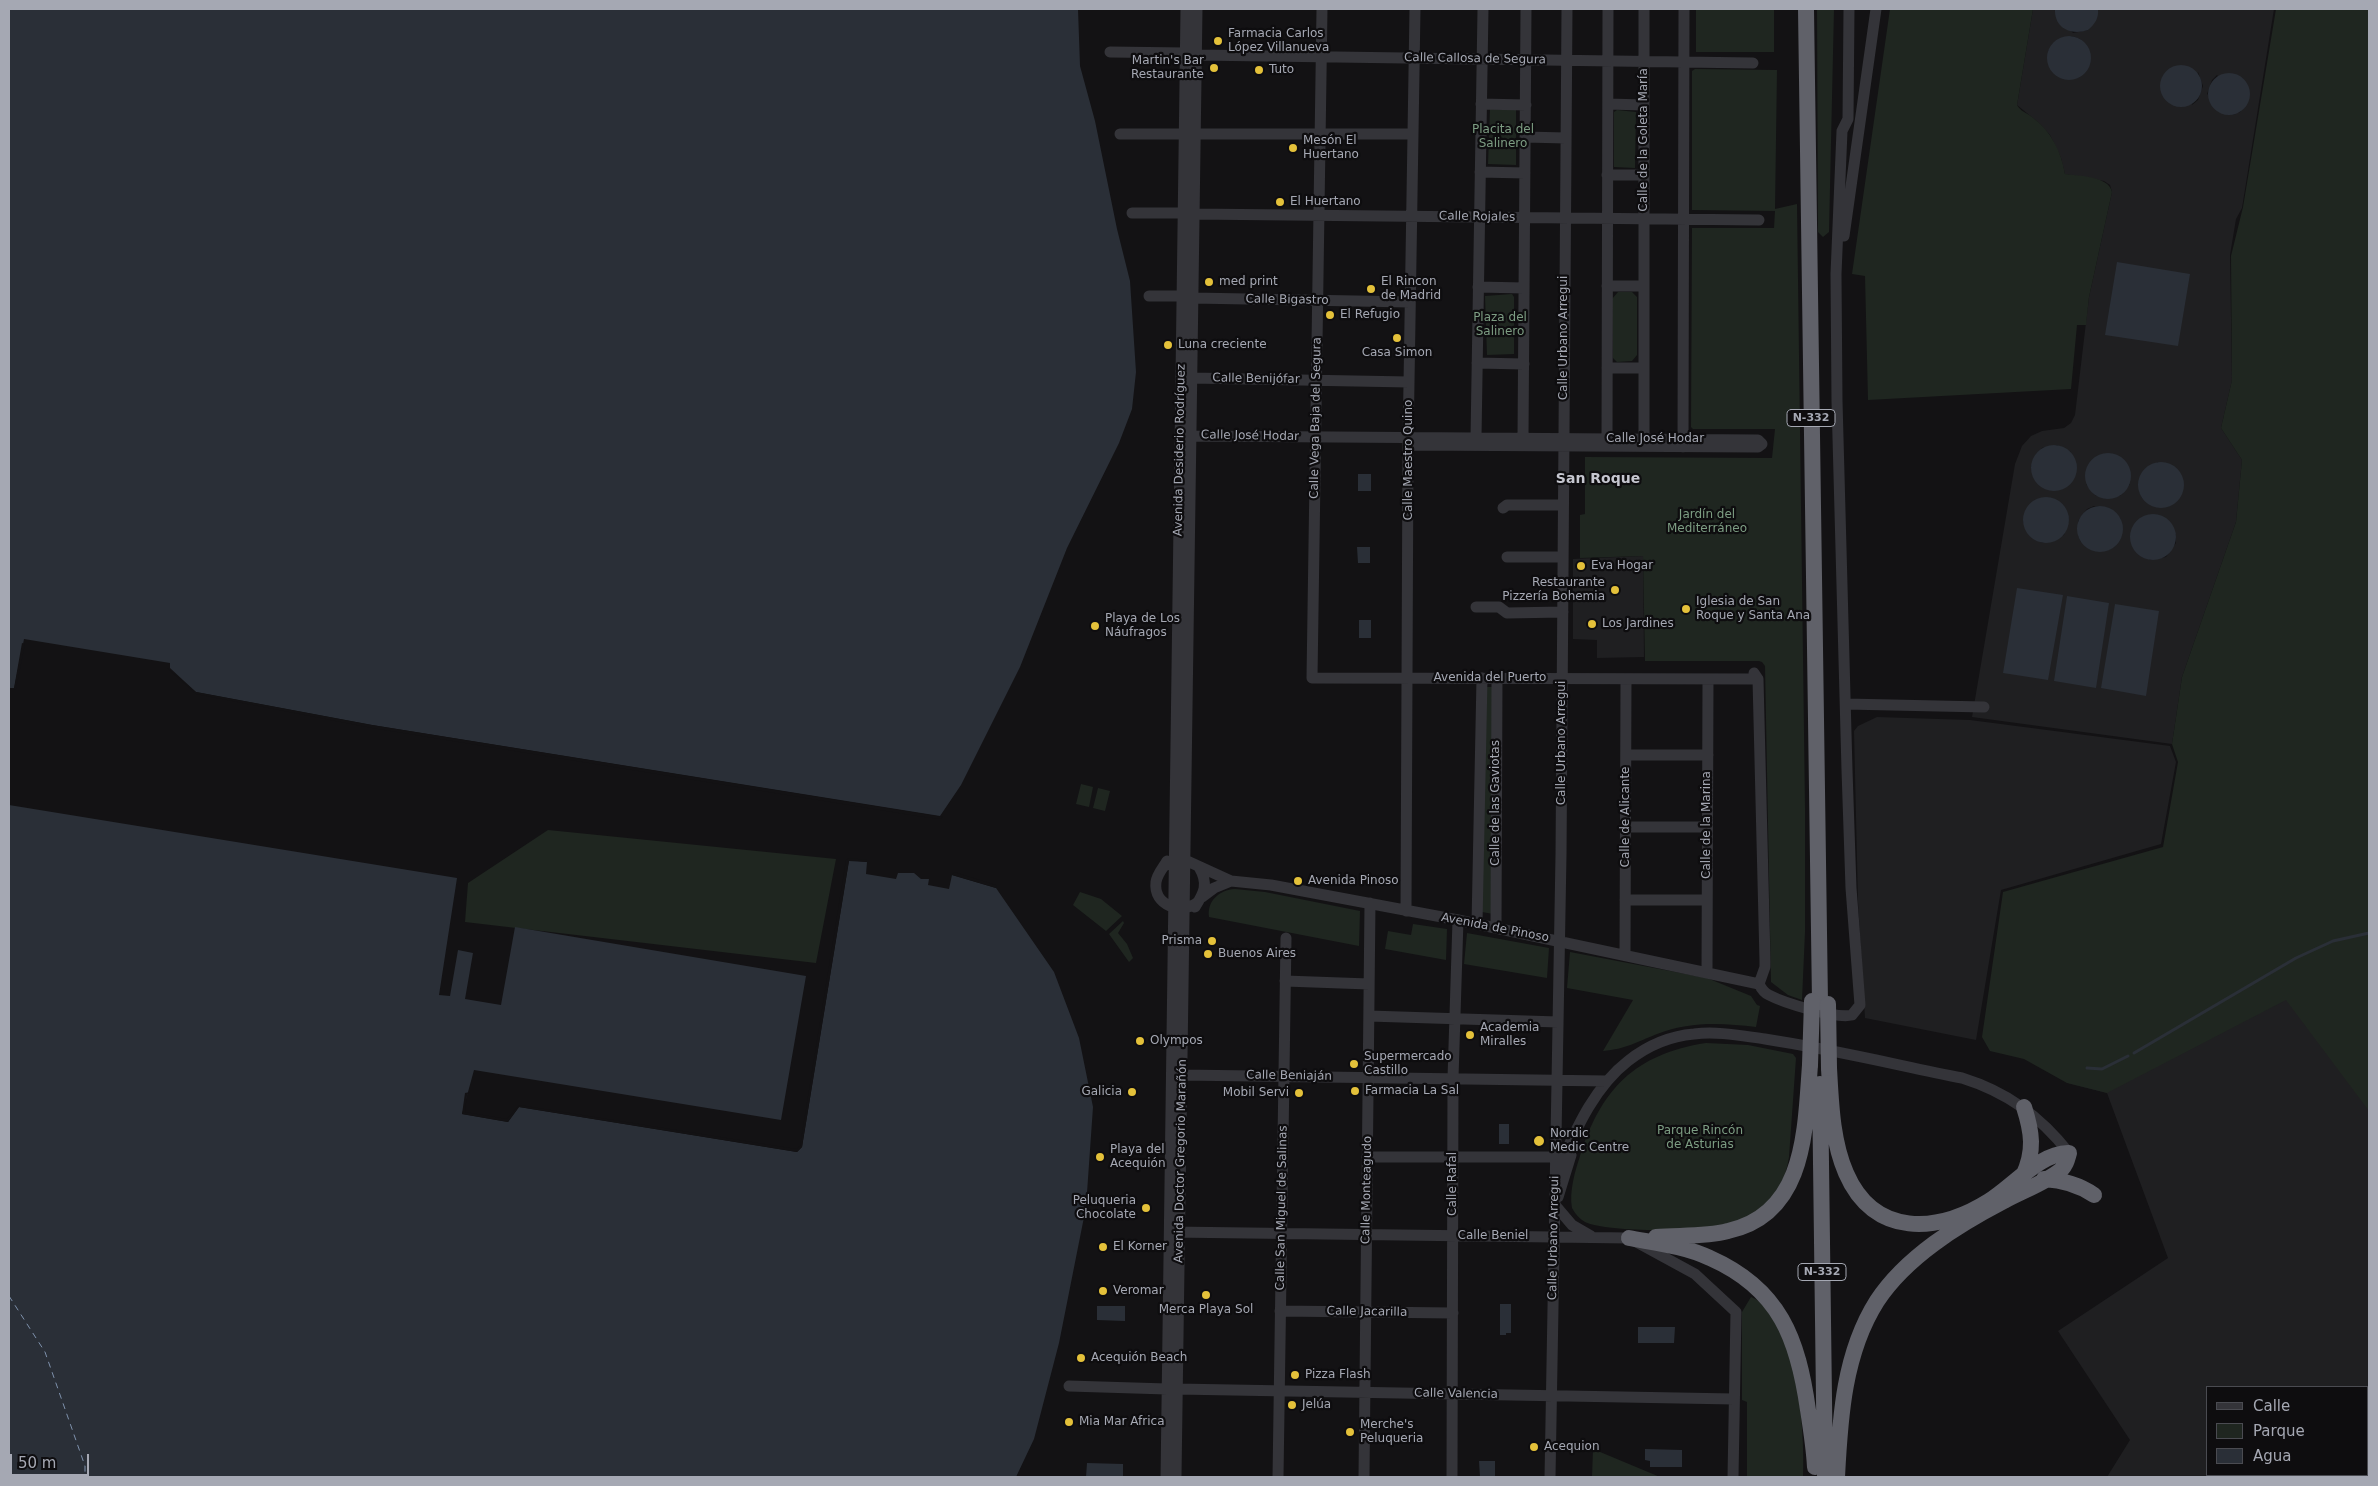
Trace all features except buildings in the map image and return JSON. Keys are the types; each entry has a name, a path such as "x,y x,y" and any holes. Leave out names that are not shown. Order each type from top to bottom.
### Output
{"highway":[{"name":"N-332","path":"1806,9 1825,1477"},
{"path":"1816,826 1822,850 1820,1002"},
{"path":"1820,1067 1845,1172 1862,1199 1884,1216 1913,1225 1942,1223 1963,1215 1989,1201 2052,1155 2069,1153 2063,1168 1966,1223 1928,1250 1892,1282 1877,1301 1858,1338 1847,1377 1839,1440 1837,1477"},
{"path":"1629,1238 1728,1232 1750,1225 1775,1206 1788,1189 1796,1171 1803,1130 1820,1067"},
{"path":"2023,1176 2029,1164 2032,1144 2024,1106"},
{"path":"2044,1180 2065,1181 2094,1195"},
{"path":"1629,1238 1692,1251 1727,1266 1755,1286 1778,1312 1788,1330 1801,1365 1814,1453 1815,1477"}],"street":[{"name":"Avenida Desiderio Rodríguez","path":"1186,9 1191,54"},
{"name":"Avenida Desiderio Rodríguez","path":"1180,844 1191,54 1197,9"},
{"name":"Calle Vega Baja del Segura","path":"1312,678 1322,9"},
{"name":"Calle Maestro Quino","path":"1406,911 1408,441 1415,9"},
{"path":"1476,438 1483,9"},
{"path":"1523,438 1526,9"},
{"name":"Calle Urbano Arregui","path":"1550,1477 1560,941 1567,9"},
{"path":"1607,439 1608,9"},
{"name":"Calle de la Goleta María","path":"1644,9 1644,439"},
{"path":"1683,443 1684,9"},
{"path":"1758,679 1765,961 1759,984 1769,995 1792,1004 1847,1016 1856,1011 1860,1006 1851,888 1837,401 1836,274 1842,131 1848,119 1849,9"},
{"path":"1836,274 1856,156 1876,9"},
{"name":"Calle Callosa de Segura","path":"1110,52 1752,63"},
{"path":"1481,104 1526,105"},
{"path":"1608,104 1644,105"},
{"path":"1848,119 1861,119"},
{"path":"1120,134 1413,134"},
{"path":"1526,137 1566,138"},
{"path":"1842,154 1856,156"},
{"path":"1480,172 1525,172"},
{"path":"1607,175 1644,175"},
{"name":"Calle Rojales","path":"1132,213 1759,220"},
{"path":"1607,286 1644,286"},
{"path":"1478,287 1524,288"},
{"name":"Calle Bigastro","path":"1149,296 1410,302"},
{"name":"Avenida Desiderio Rodríguez","path":"1180,844 1192,378 1188,297"},
{"path":"1477,363 1524,364"},
{"path":"1607,368 1644,368"},
{"name":"Calle Benijófar","path":"1192,378 1409,382"},
{"name":"Calle José Hodar","path":"1191,436 1315,437 1408,441 1683,443 1758,447 1762,444 1758,440 1683,443 1644,439 1564,442 1523,438 1476,438 1408,441"},
{"path":"1504,508 1508,505 1563,505"},
{"path":"1507,557 1563,557"},
{"path":"1476,607 1499,607 1507,613 1562,612"},
{"name":"Avenida del Puerto","path":"1312,678 1408,674 1562,675 1749,672 1754,673 1758,679"},
{"name":"Avenida del Puerto","path":"1408,674 1482,678 1562,675 1626,679 1758,679"},
{"name":"Calle de las Gaviotas","path":"1477,924 1482,678"},
{"name":"Calle de las Gaviotas","path":"1496,928 1497,678"},
{"name":"Calle de Alicante","path":"1625,954 1626,679"},
{"name":"Calle de la Marina","path":"1707,971 1708,679"},
{"path":"1846,704 1984,707"},
{"path":"1626,755 1708,755"},
{"path":"1626,827 1707,827"},
{"path":"1180,844 1175,862 1156,880 1157,892 1163,901 1179,908 1200,900"},
{"path":"1180,844 1200,869 1205,880 1200,900"},
{"name":"Avenida Doctor Gregorio Marañón","path":"1166,1477 1172,1389 1179,908 1175,862 1180,844"},
{"name":"Avenida de Pinoso","path":"1175,862 1231,881 1271,885 1458,920 1707,971 1759,984"},
{"path":"1184,924 1200,900 1214,888 1231,881"},
{"path":"1626,900 1707,900"},
{"name":"Calle Monteagudo","path":"1364,1477 1370,903"},
{"name":"Avenida Doctor Gregorio Marañón","path":"1174,1232 1182,1075 1184,924 1179,908"},
{"name":"Calle Rafal","path":"1452,1477 1453,1078 1458,920"},
{"name":"Calle San Miguel de Salinas","path":"1278,1477 1286,938"},
{"path":"1285,981 1369,984"},
{"path":"1369,1016 1558,1022"},
{"path":"1556,1175 1593,1100 1607,1081 1628,1061 1651,1046 1680,1036 1722,1033 1788,1043 1962,1078 1993,1088 2024,1106 2069,1153"},
{"name":"Calle Beniaján","path":"1182,1075 1607,1081"},
{"path":"1576,1134 1563,1186 1555,1205 1572,1225 1593,1238"},
{"path":"1367,1157 1556,1157"},
{"name":"Calle Beniel","path":"1174,1232 1629,1238 1695,1274 1736,1312 1733,1477"},
{"name":"Calle Jacarilla","path":"1280,1311 1453,1313"},
{"name":"Calle Valencia","path":"1069,1386 1734,1400"},
{"name":"Avenida Doctor Gregorio Marañón","path":"1172,1389 1176,1477"}],"shaded area":[{"path":"2033,9 2055,9 2055,12 2073,33 2088,30 2098,9 2274,9 2242,208 2236,219 2230,255 2232,380 2221,428 2242,460 2236,522 2182,677 2172,744 1972,717 2015,464 2022,446 2031,436 2042,431 2064,428 2071,423 2075,415 2089,297 2112,192 2110,185 2104,181 2065,174 2061,158 2050,135 2017,105","holes":["2072,36 2080,39 2089,50 2049,66 2048,51","2198,72 2203,86 2198,100 2192,105","2217,75 2245,107 2233,115 2207,94 2212,80","2057,445 2071,452 2037,483 2031,468 2036,454 2042,448","2158,462 2154,506 2142,498 2139,491 2145,469","2086,484 2130,484 2120,496 2096,496","2063,505 2069,520 2064,535 2042,543 2029,535 2023,521","2094,506 2109,508 2120,518 2122,533 2115,546 2109,550 2081,542 2078,536 2078,521 2087,509","2176,534 2176,543 2166,557 2149,560"]},
{"path":"1643,556 1644,657 1597,658 1597,640 1573,639 1573,559"},
{"path":"1877,717 1970,720 2170,746 2176,762 2161,844 2001,890 1976,1040 1865,1018 1858,902 1854,731 1858,726"},
{"path":"2369,931 2369,1477 2107,1477 2130,1440 2058,1331 2168,1258 2107,1093 2068,1083"}],"green space":[{"path":"1696,9 1774,9 1774,52 1696,52"},
{"path":"1817,9 1834,9 1829,232 1823,237 1818,232"},
{"path":"1890,9 2033,9 2017,105 2050,135 2061,157 2065,174 2100,180 2110,187 2112,192 2089,297 2086,325 2077,325 2071,389 1868,400 1865,276 1852,274"},
{"path":"2276,9 2369,9 2369,1111 2286,1000 2107,1093 2067,1083 2024,1059 1990,1051 1982,1037 2003,892 2163,847 2178,762 2172,744 2182,677 2236,522 2242,460 2221,428 2232,380 2231,256 2243,207"},
{"name":"Jardín del Mediterráneo","path":"1695,69 1777,70 1775,209 1797,204 1805,808 1805,932 1802,1000 1788,995 1771,982 1765,666 1759,661 1645,661 1643,556 1580,558 1580,515 1585,514 1585,457 1772,458 1775,429 1693,429 1691,427 1692,228 1774,228 1775,211 1692,210 1692,71"},
{"name":"Placita del Salinero","path":"1490,109 1516,110 1516,165 1488,164"},
{"path":"1617,110 1636,112 1635,168 1614,167 1614,112"},
{"path":"1618,292 1632,292 1637,297 1637,355 1632,361 1617,362 1613,358 1612,299"},
{"name":"Plaza del Salinero","path":"1512,294 1514,297 1514,354 1487,355 1485,296"},
{"path":"1483,687 1494,687 1493,914 1482,912"},
{"path":"1081,784 1093,787 1089,807 1076,804"},
{"path":"1098,788 1110,791 1105,811 1093,808"},
{"path":"548,830 836,859 816,963 465,922 468,883"},
{"path":"1235,889 1265,892 1360,911 1359,946 1209,917 1210,906 1215,897"},
{"path":"1080,892 1101,899 1122,916 1106,931 1073,905"},
{"path":"1123,921 1124,923 1118,933 1127,944 1133,958 1129,962 1109,934"},
{"path":"1413,924 1447,929 1446,960 1385,949 1388,931 1411,935"},
{"path":"1467,933 1549,948 1547,978 1464,964"},
{"path":"1570,952 1707,978 1751,996 1757,1005 1760,1006 1756,1027 1719,1024 1694,1025 1669,1030 1625,1047 1603,1051 1633,1000 1567,988"},
{"name":"Parque Rincón de Asturias","path":"1706,1043 1748,1045 1793,1054 1796,1058 1789,1157 1786,1172 1776,1193 1754,1213 1733,1223 1720,1226 1681,1230 1635,1230 1597,1226 1583,1221 1572,1208 1573,1182 1589,1132 1610,1094 1624,1078 1640,1066 1659,1056 1681,1048"},
{"path":"1751,1297 1760,1302 1775,1322 1792,1363 1801,1420 1803,1477 1747,1477 1747,1402 1742,1400 1742,1312"},
{"path":"1593,1449 1660,1477 1592,1477"}],"water":[{"path":"9,9 1078,9 1080,66 1095,121 1117,229 1130,281 1136,372 1132,409 1119,443 1067,548 1020,667 961,785 940,816 372,725 196,692 170,668 170,663 24,639 14,689 9,688"},
{"path":"2055,9 2098,9 2098,15 2095,23 2088,30 2076,32 2061,26 2055,16"},
{"path":"2069,36 2081,40 2087,46 2091,58 2087,70 2081,76 2069,80 2057,76 2051,70 2047,58 2051,46 2057,40"},
{"path":"2185,65 2193,68 2199,74 2202,86 2199,98 2193,104 2177,107 2169,104 2163,98 2160,82 2163,74 2169,68"},
{"path":"2233,73 2241,76 2247,82 2250,94 2247,106 2241,112 2225,115 2217,112 2211,106 2208,90 2211,82 2217,76"},
{"path":"2117,262 2190,274 2178,346 2105,335"},
{"path":"2054,445 2067,449 2073,455 2077,468 2073,481 2067,487 2054,491 2041,487 2035,481 2031,468 2035,455 2041,449"},
{"path":"2104,453 2112,453 2121,457 2127,463 2131,476 2127,489 2121,495 2112,499 2104,499 2095,495 2089,489 2085,480 2085,472 2089,463 2095,457"},
{"path":"2161,462 2174,466 2180,472 2184,485 2180,498 2174,504 2161,508 2148,504 2142,498 2138,485 2142,472 2148,466"},
{"path":"1358,474 1371,474 1371,491 1358,491"},
{"path":"2046,497 2059,501 2065,507 2069,520 2065,533 2059,539 2046,543 2033,539 2027,533 2023,520 2027,507 2033,501"},
{"path":"2100,506 2113,510 2119,516 2123,529 2119,542 2113,548 2100,552 2087,548 2081,542 2077,529 2081,516 2087,510"},
{"path":"2158,514 2162,515 2172,524 2175,528 2175,546 2166,556 2158,560 2148,560 2140,556 2131,546 2130,532 2134,524 2144,515"},
{"path":"1357,547 1370,547 1370,563 1358,563"},
{"path":"2017,588 2063,595 2048,680 2003,673"},
{"path":"2067,596 2109,603 2096,688 2054,681"},
{"path":"2115,604 2159,611 2146,696 2101,688"},
{"path":"1359,620 1371,620 1371,638 1359,638"},
{"path":"9,805 457,878 439,995 450,996 458,950 473,953 465,999 501,1005 515,927 806,976 781,1120 474,1070 462,1114 508,1122 519,1107 797,1152 802,1147 849,860 867,862 866,874 896,879 898,873 914,873 921,879 929,879 928,885 949,889 952,875 996,888 1054,972 1079,1038 1093,1107 1086,1207 1059,1343 1034,1439 1016,1477 9,1477"},
{"path":"1499,1124 1509,1124 1509,1144 1499,1144"},
{"path":"1500,1304 1511,1304 1511,1333 1506,1333 1506,1335 1500,1335"},
{"path":"1097,1306 1125,1306 1125,1321 1097,1320"},
{"path":"1638,1327 1675,1327 1674,1343 1638,1343"},
{"path":"1645,1449 1682,1450 1682,1467 1650,1467 1650,1461 1645,1460"},
{"path":"1479,1461 1495,1461 1495,1477 1480,1477"},
{"path":"1087,1463 1123,1464 1123,1477 1086,1477"}],"pier":[{"path":"22,643 25,644 16,689 9,690 9,688 14,688"},
{"path":"167,668 196,692 372,725 943,817 940,819 917,816 372,728 196,694"},
{"path":"849,858 867,860 867,862 849,861 802,1147 797,1152 519,1107 508,1122 462,1114 465,1093 470,1092 467,1095 465,1112 507,1119 519,1105 796,1149 800,1146 846,860"},
{"path":"954,872 997,885 996,888 952,875"}],"waterway":[{"path":"2134,1053 2296,958 2333,941 2369,933"},
{"path":"2087,1068 2102,1069 2128,1056"}],"ferry route":[{"path":"9,1296 45,1352 85,1466 85,1477"}],"place":[{"name":"Farmacia Carlos López Villanueva","path":"1218,41"},
{"name":"Martin's Bar Restaurante","path":"1214,68"},
{"name":"Tuto","path":"1259,70"},
{"name":"Mesón El Huertano","path":"1293,148"},
{"name":"El Huertano","path":"1280,202"},
{"name":"med print","path":"1209,282"},
{"name":"El Rincon de Madrid","path":"1371,289"},
{"name":"El Refugio","path":"1330,315"},
{"name":"Casa Simon","path":"1397,338"},
{"name":"Luna creciente","path":"1168,345"},
{"name":"Eva Hogar","path":"1581,566"},
{"name":"Restaurante Pizzería Bohemia","path":"1615,590"},
{"name":"Iglesia de San Roque y Santa Ana","path":"1686,609"},
{"name":"Los Jardines","path":"1592,624"},
{"name":"Playa de Los Náufragos","path":"1095,626"},
{"name":"Avenida Pinoso","path":"1298,881"},
{"name":"Prisma","path":"1212,941"},
{"name":"Buenos Aires","path":"1208,954"},
{"name":"Academia Miralles","path":"1470,1035"},
{"name":"Olympos","path":"1140,1041"},
{"name":"Supermercado Castillo","path":"1354,1064"},
{"name":"Farmacia La Sal","path":"1355,1091"},
{"name":"Galicia","path":"1132,1092"},
{"name":"Mobil Servi","path":"1299,1093"},
{"name":"Nordic Medic Centre","path":"1539,1141"},
{"name":"Playa del Acequión","path":"1100,1157"},
{"name":"Peluqueria Chocolate","path":"1146,1208"},
{"name":"El Korner","path":"1103,1247"},
{"name":"Veromar","path":"1103,1291"},
{"name":"Merca Playa Sol","path":"1206,1295"},
{"name":"Acequión Beach","path":"1081,1358"},
{"name":"Pizza Flash","path":"1295,1375"},
{"name":"Jelúa","path":"1292,1405"},
{"name":"Mia Mar Africa","path":"1069,1422"},
{"name":"Merche's Peluqueria","path":"1350,1432"},
{"name":"Acequion","path":"1534,1447"}],"district":[{"name":"San Roque","path":"1598,479"}]}
